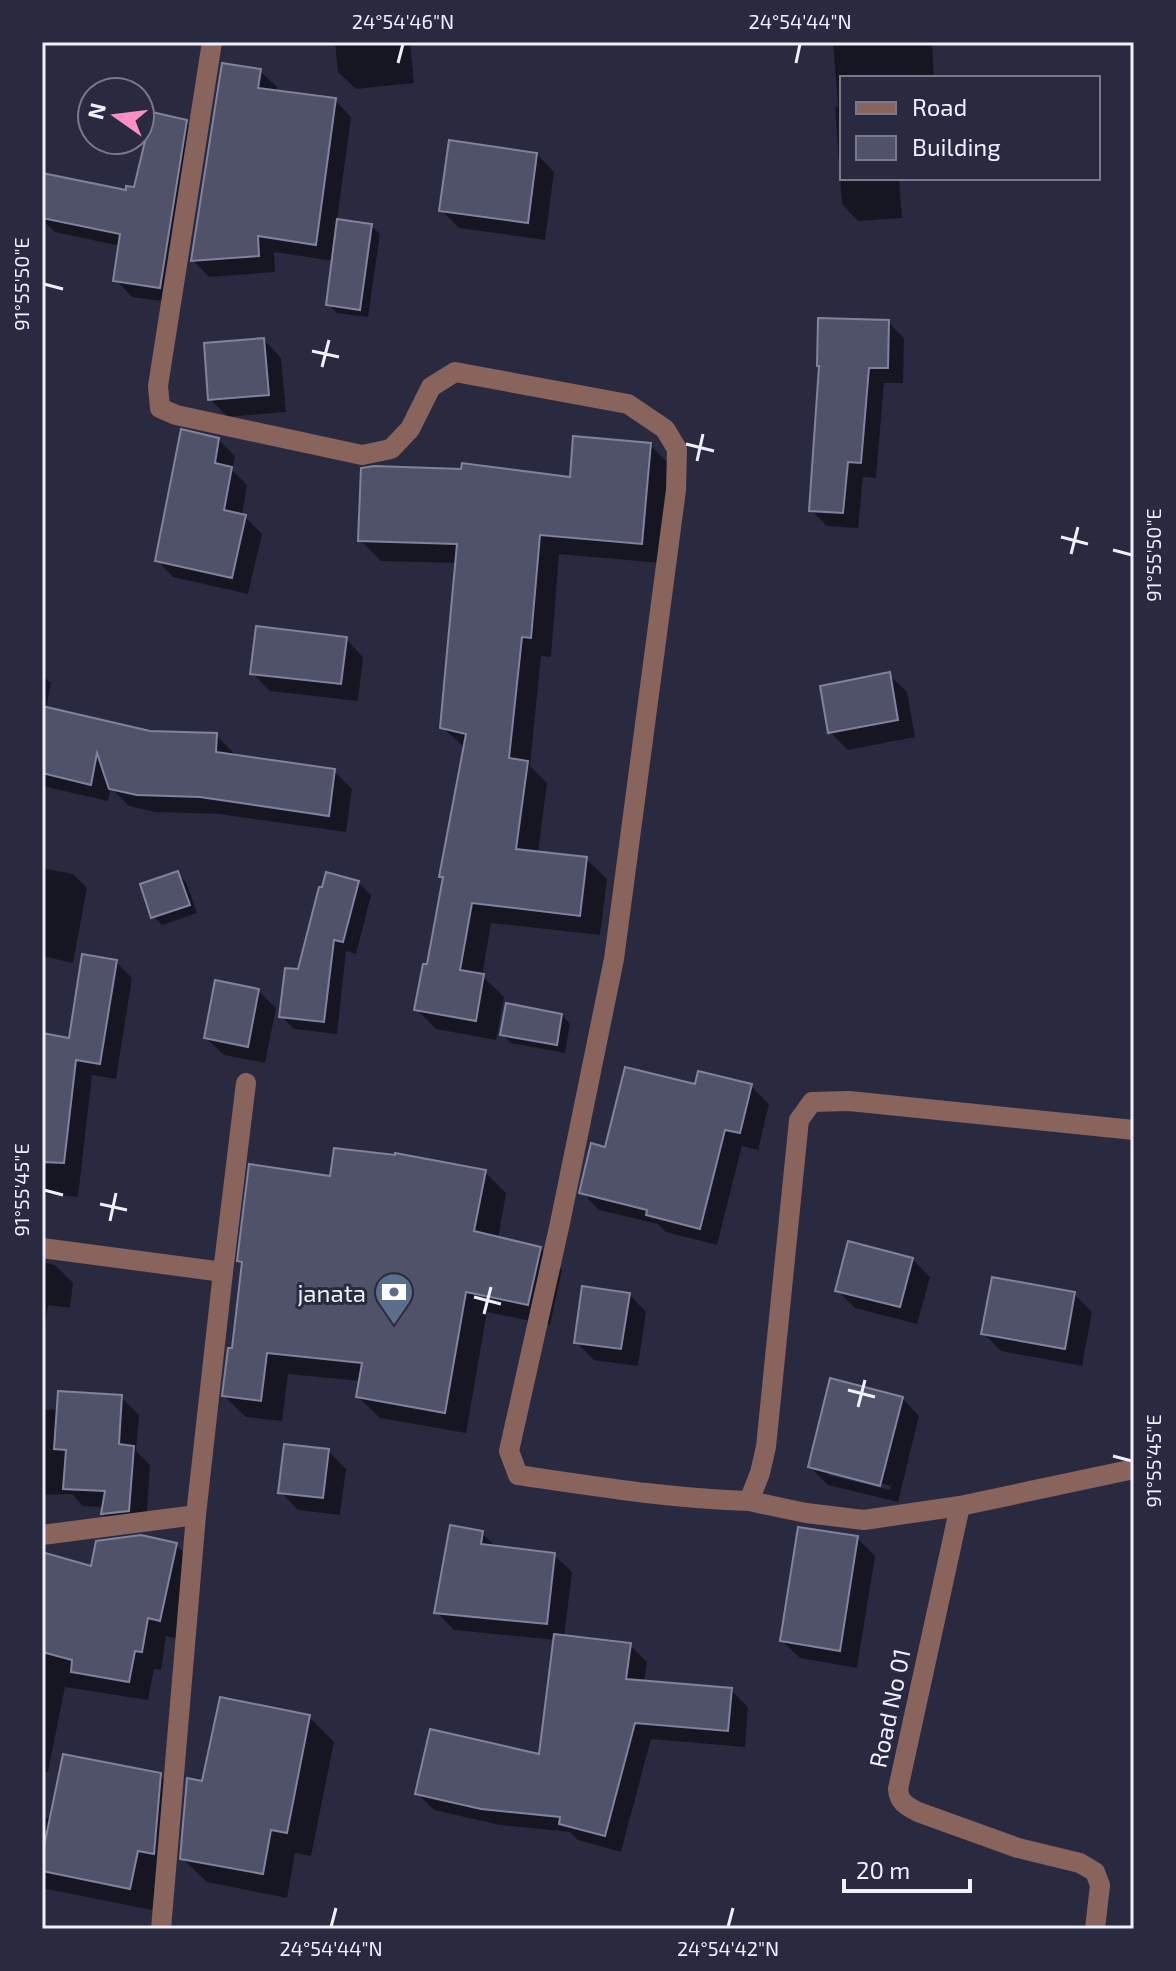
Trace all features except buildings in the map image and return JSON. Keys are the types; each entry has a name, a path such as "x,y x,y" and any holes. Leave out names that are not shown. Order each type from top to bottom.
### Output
{"street":[{"path":"212,42 158,386 160,408 176,415 362,455 391,449 410,429 431,387 455,372 628,404 665,429 677,449 676,490 614,959 509,1451 518,1475 612,1488 749,1501 806,1513 864,1520 960,1506 1134,1469"},
{"path":"161,1929 196,1515 246,1083"},
{"path":"749,1501 766,1447 799,1120 812,1102 849,1101 1134,1130"},
{"path":"42,1248 223,1272"},
{"name":"Road No 01","path":"960,1506 898,1796 903,1804 918,1812 1018,1848 1080,1863 1095,1872 1100,1885 1095,1929"},
{"path":"42,1535 196,1515"}],"place":[{"name":"janata","path":"394,1326"}]}
